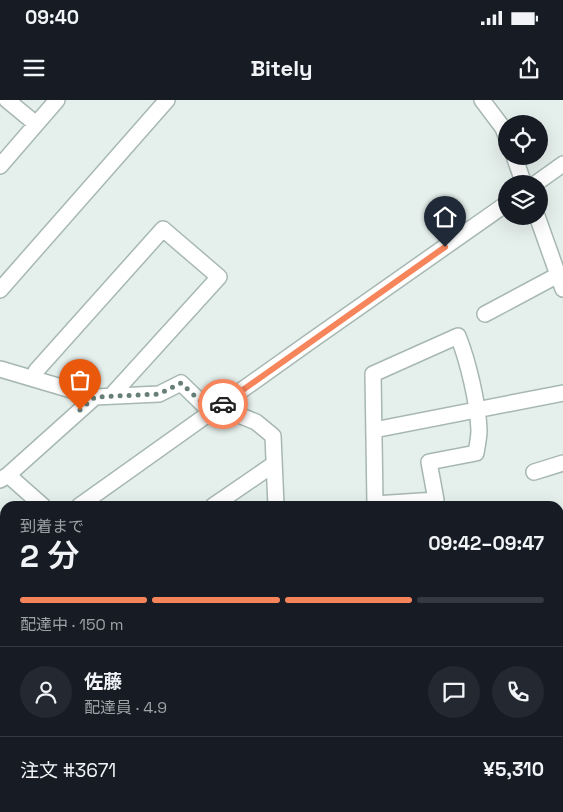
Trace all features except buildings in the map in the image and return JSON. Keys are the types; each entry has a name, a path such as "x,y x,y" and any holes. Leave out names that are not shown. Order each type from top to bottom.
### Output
{"street":[{"path":"7,100 36,124"},
{"path":"2,159 57,100"},
{"path":"0,290 167,100"},
{"path":"485,101 498,120"},
{"path":"548,175 563,164"},
{"path":"86,501 498,210"},
{"path":"485,314 560,282 539,225"},
{"path":"36,371 163,229 219,277 111,396"},
{"path":"375,501 373,374 458,336 478,410 479,432 476,453 429,462 436,500 421,501"},
{"path":"0,370 95,397 159,394 181,383 215,410 256,422 273,436 276,501"},
{"path":"374,430 563,393"},
{"path":"35,501 4,478 95,397"},
{"path":"534,472 563,463"},
{"path":"220,501 274,464"}],"way so far":[{"path":"80,410 95,397 159,394 181,383 212,412 223,404"}],"route":[{"path":"223,404 445,247"}]}
